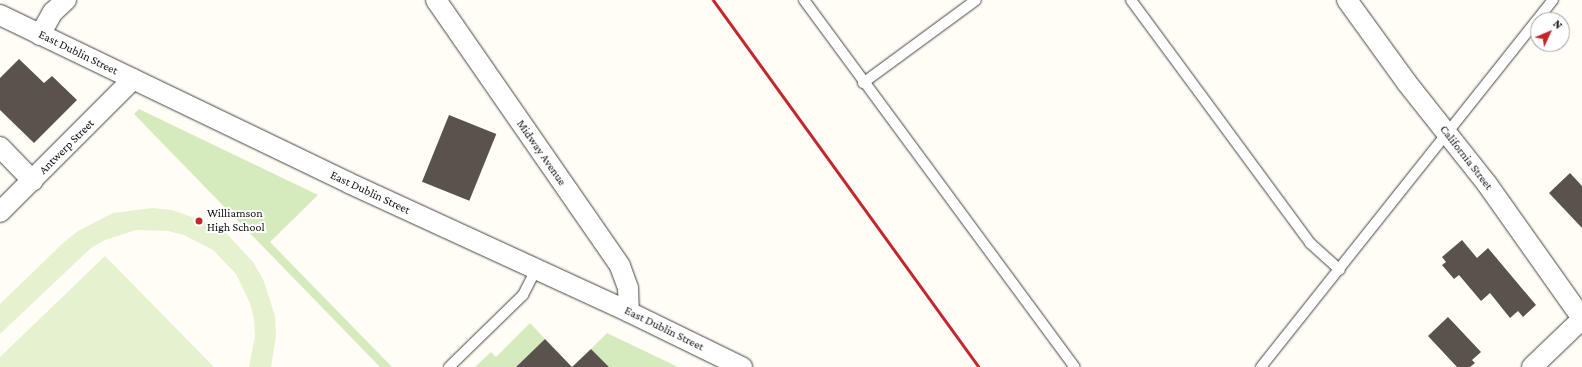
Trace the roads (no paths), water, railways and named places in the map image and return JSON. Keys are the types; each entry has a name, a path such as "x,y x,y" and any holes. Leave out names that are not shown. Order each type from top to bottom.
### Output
{"street":[{"path":"40,35 53,12 66,0"},
{"name":"Midway Avenue","path":"436,0 620,266 628,288 629,312"},
{"name":"California Street","path":"1347,0 1448,134 1488,184 1582,318"},
{"name":"East Dublin Street","path":"0,15 536,270 629,312 742,367"},
{"name":"Antwerp Street","path":"0,212 33,181 133,79"},
{"path":"0,147 33,181"},
{"path":"1532,367 1582,318"}],"lane":[{"path":"804,0 863,83 1075,367"},
{"path":"863,83 976,0"},
{"path":"1131,0 1310,243 1340,270"},
{"path":"1261,367 1340,270 1553,0"},
{"path":"449,367 523,295 536,270"}],"railway":[{"path":"713,0 979,367"}],"place":[{"name":"Williamson High School","path":"199,221"}]}
